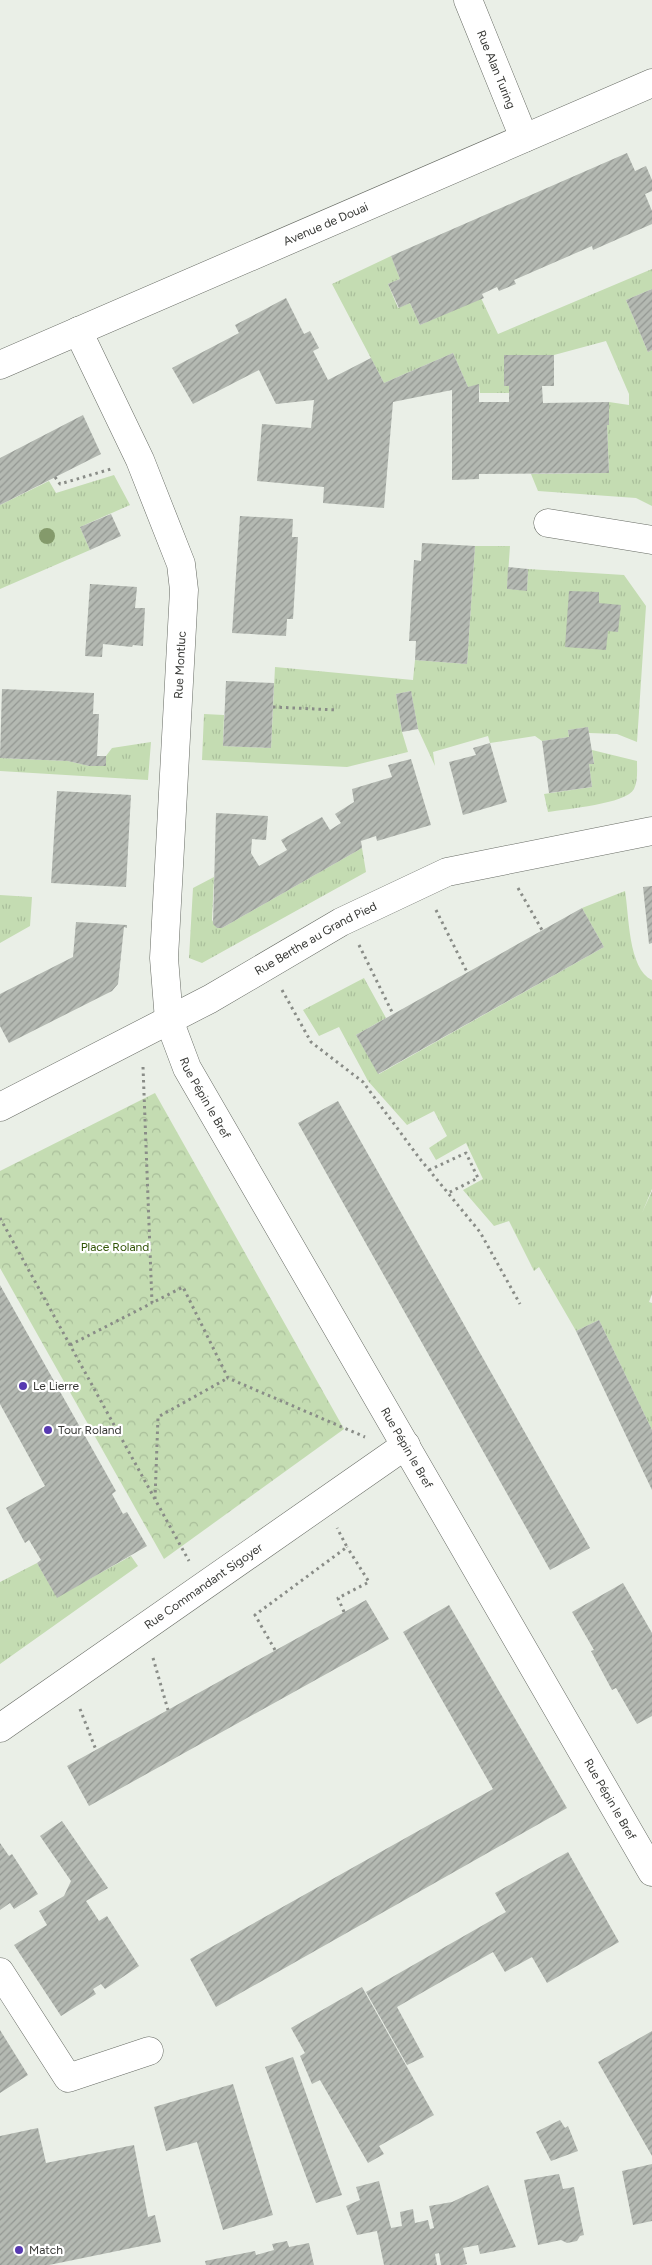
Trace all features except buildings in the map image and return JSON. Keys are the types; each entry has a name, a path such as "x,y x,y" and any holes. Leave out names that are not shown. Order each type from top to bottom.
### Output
{"street":[{"name":"Rue Alan Turing","path":"468,0 524,138"},
{"name":"Avenue de Douai","path":"0,366 78,330 652,82"},
{"name":"Rue Montluc","path":"78,330 140,460 181,564 184,590 164,958 169,1020"},
{"path":"548,523 652,540"},
{"name":"Rue Berthe au Grand Pied","path":"0,1107 169,1020 341,922 447,872 652,831"},
{"name":"Rue Pépin le Bref","path":"169,1020 187,1068 196,1084 652,1872"},
{"name":"Rue Commandant Sigoyer","path":"0,1728 406,1446"},
{"path":"0,1972 68,2078 149,2051"}],"path":[{"path":"55,477 60,484 119,466"},
{"path":"272,707 337,710"},
{"path":"515,881 542,930"},
{"path":"435,907 468,972"},
{"path":"357,943 393,1014"},
{"path":"279,986 311,1042 363,1082 480,1232 520,1304"},
{"path":"143,1062 152,1303"},
{"path":"430,1170 466,1153 478,1178 448,1193"},
{"path":"0,1218 189,1562"},
{"path":"70,1345 183,1287 228,1378 365,1437"},
{"path":"156,1499 158,1417 228,1378"},
{"path":"333,1522 369,1582 338,1598 344,1612"},
{"path":"275,1650 255,1615 347,1547"},
{"path":"151,1650 168,1710"},
{"path":"78,1702 96,1750"}],"green space":[{"path":"391,256 400,279 388,284 398,308 410,303 420,325 481,298 498,334 652,269 652,289 626,300 648,352 652,350 652,506 636,498 538,491 531,474 609,473 607,425 609,425 609,402 629,405 629,394 606,341 554,355 504,355 504,385 509,386 509,393 480,393 479,385 468,387 453,353 384,383 332,284"},
{"path":"114,475 130,505 80,527 90,550 0,589 0,505 49,481 56,493"},
{"path":"475,546 510,546 507,589 527,590 528,569 624,575 646,606 637,742 617,734 589,733 588,727 568,730 569,737 542,741 535,736 490,743 488,736 433,752 435,766 418,729 411,691 396,694 402,732 408,752 347,767 202,760 204,714 224,715 223,746 271,748 275,667 413,680 415,660 467,664"},
{"path":"151,742 148,780 0,771 0,758 68,761 89,766 106,766 106,756 112,748"},
{"path":"592,750 637,761 637,779 634,789 620,799 548,812 544,794 592,787 589,764 594,764"},
{"path":"362,848 366,872 202,963 189,958 193,888 214,877 212,920 217,928 222,928"},
{"path":"625,891 634,953 638,965 644,974 652,980 652,1189 642,1213 652,1191 652,1294 649,1302 652,1303 652,1430 599,1320 576,1331 539,1267 534,1271 509,1221 494,1226 463,1190 483,1179 466,1143 436,1160 429,1148 447,1136 434,1111 407,1125 368,1081 339,1027 319,1036 303,1010 364,978 386,1018 356,1035 379,1074 604,947 582,908"},
{"path":"0,895 32,897 30,926 0,943"},
{"name":"Place Roland","path":"155,1093 344,1429 164,1559 0,1268 0,1171"},
{"path":"131,1556 138,1566 0,1664 0,1582 37,1563 57,1597"}],"place":[{"name":"Le Lierre","path":"23,1386"},
{"name":"Tour Roland","path":"48,1430"},
{"name":"Match","path":"19,2250"}]}
